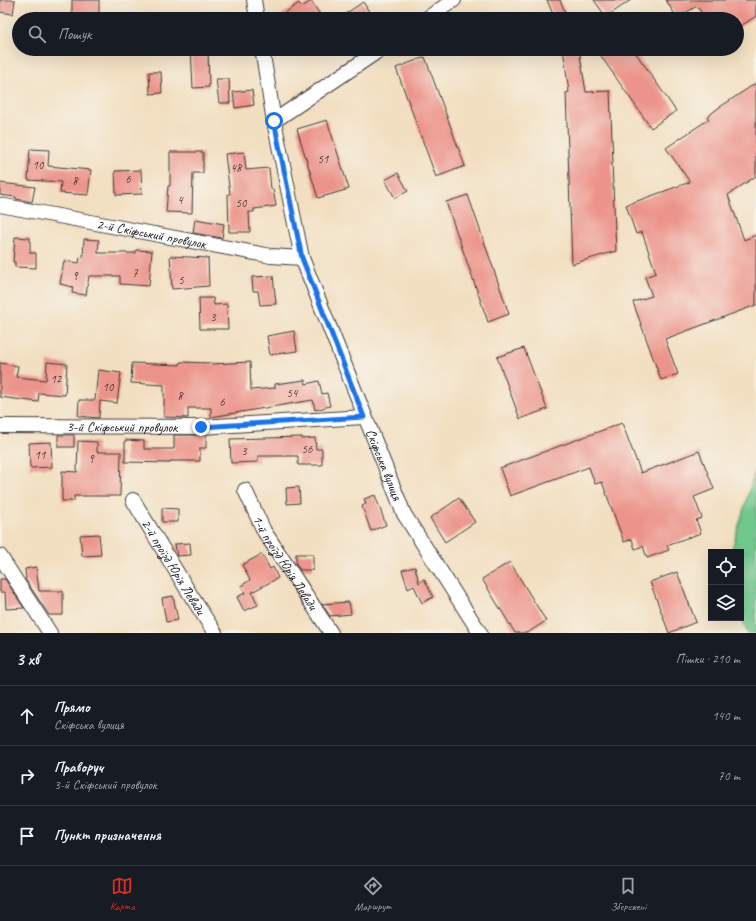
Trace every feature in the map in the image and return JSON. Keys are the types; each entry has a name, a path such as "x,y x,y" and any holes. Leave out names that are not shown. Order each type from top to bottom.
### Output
{"street":[{"path":"254,0 256,12"},
{"path":"436,12 454,0"},
{"name":"Скіфська вулиця","path":"263,56 274,121 302,258 364,417 404,514 480,633"},
{"path":"274,121 371,56"},
{"name":"2-й Скіфський провулок","path":"0,205 271,256 302,258"},
{"name":"3-й Скіфський провулок","path":"0,426 201,427 364,417"},
{"name":"1-й проїзд Юрія Левади","path":"245,490 264,531 331,633"},
{"name":"2-й проїзд Юрія Левади","path":"133,500 215,633"},
{"path":"0,556 50,633"}],"green space":[{"path":"756,467 756,633 747,633 743,621 744,621 744,549 732,549"}],"building":[{"path":"0,0 15,0 12,14 0,12"},
{"path":"72,0 99,0 99,12 72,12"},
{"path":"547,0 560,0 565,12 552,12"},
{"path":"594,0 631,0 613,12 602,12"},
{"path":"666,0 756,0 756,16 744,24 744,12 701,12 697,6 687,12 673,12"},
{"path":"311,1 318,12 286,12 299,3 302,7"},
{"path":"363,2 369,12 348,12"},
{"path":"191,56 208,56 209,87 193,88"},
{"path":"564,56 580,56 586,92 610,91 616,251 572,264 566,93 569,92"},
{"path":"601,56 638,56 676,111 651,128"},
{"path":"425,57 465,166 436,177 396,68"},
{"path":"149,72 161,72 162,93 150,94"},
{"path":"216,79 229,79 230,103 219,103"},
{"path":"756,83 756,176 728,195 744,240 756,235 756,305 665,339 678,374 661,380 633,302 652,296 645,277 656,273 642,232 636,234 626,205 690,182 666,148 709,119 707,117 717,109"},
{"path":"252,90 254,105 235,108 233,92"},
{"path":"327,120 349,189 318,198 297,129"},
{"path":"30,149 49,150 48,166 91,170 88,195 60,193 61,182 28,180"},
{"path":"170,152 203,152 203,173 193,173 192,213 166,212 168,186 170,186"},
{"path":"244,152 246,170 269,168 271,189 273,189 276,206 254,209 254,212 249,212 250,232 229,232 228,194 230,194 225,154"},
{"path":"141,170 142,194 116,195 115,171"},
{"path":"398,173 408,191 395,198 385,180"},
{"path":"0,183 35,187 32,202 16,199 16,197 0,195"},
{"path":"468,195 509,314 488,322 446,202"},
{"path":"195,219 224,224 222,238 193,233"},
{"path":"15,237 30,238 30,253 36,253 36,268 15,267 15,262 13,262"},
{"path":"84,239 99,240 98,253 136,253 136,250 152,251 149,286 120,284 120,276 89,276 86,295 72,293 73,287 60,284 64,261 79,263 80,257 83,258"},
{"path":"170,256 208,258 209,286 172,289"},
{"path":"273,276 276,304 260,305 258,291 253,291 252,277"},
{"path":"199,298 213,298 214,305 227,304 228,329 200,329"},
{"path":"294,331 297,351 270,355 267,336"},
{"path":"524,348 547,409 520,419 497,357"},
{"path":"47,362 67,364 65,395 39,393 38,402 0,397 0,363 18,366 16,377 46,380"},
{"path":"180,362 211,364 250,362 251,390 275,388 275,384 305,380 306,384 319,381 322,394 327,393 330,406 315,410 313,400 211,417 211,408 188,408 188,418 164,417 164,385 131,383 132,363 180,365"},
{"path":"98,370 121,373 117,403 100,401 99,418 78,416 79,400 95,400"},
{"path":"622,423 641,473 699,451 714,489 694,497 702,518 696,520 701,533 667,545 669,550 647,558 643,546 635,549 632,539 624,542 602,482 595,484 589,467 510,496 500,468"},
{"path":"58,435 74,435 74,447 58,447"},
{"path":"174,435 206,435 206,448 200,448 200,461 170,461 170,463 125,462 125,440 144,441 144,449 174,449"},
{"path":"302,437 302,439 315,438 316,449 322,449 322,465 298,465 298,456 258,456 258,462 231,463 230,439"},
{"path":"78,441 97,442 97,452 121,452 120,496 74,496 74,501 62,501 62,471 77,472"},
{"path":"51,442 52,467 30,468 29,443"},
{"path":"299,487 300,503 287,504 286,488"},
{"path":"375,495 386,525 371,531 362,506 366,504 364,499"},
{"path":"459,498 475,522 445,542 430,518"},
{"path":"162,508 178,509 178,522 162,522"},
{"path":"99,534 101,555 82,556 80,535"},
{"path":"190,543 191,555 177,556 175,544"},
{"path":"262,554 270,569 273,567 278,578 252,592 258,605 244,611 237,597 245,593 241,586 250,580 242,565"},
{"path":"296,554 313,554 313,570 300,570 296,564"},
{"path":"510,562 546,621 527,633 515,633 482,579"},
{"path":"36,567 39,591 63,591 63,615 49,615 25,579 25,569"},
{"path":"415,567 419,583 424,579 433,597 422,603 414,586 408,589 402,570"},
{"path":"677,572 696,622 669,633 650,582"},
{"path":"0,579 5,579 24,608 6,609 5,592 0,592"},
{"path":"173,596 178,620 166,622 162,598"},
{"path":"349,602 351,614 330,616 322,604"}],"route":[{"path":"201,427 364,417 302,258 274,121"}]}
